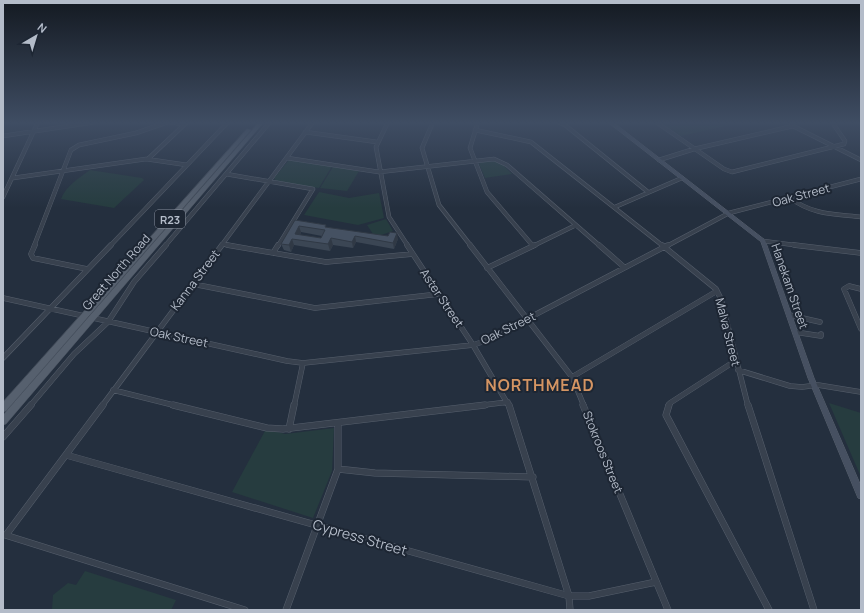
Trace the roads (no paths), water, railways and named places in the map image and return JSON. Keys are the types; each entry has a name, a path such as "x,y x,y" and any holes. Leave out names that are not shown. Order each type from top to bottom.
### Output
{"main road":[{"name":"Great North Road","path":"3,421 88,317 233,151"},
{"name":"Great North Road","path":"3,408 88,317"}],"street":[{"path":"3,197 25,151"},
{"path":"71,151 32,252 32,256 87,269"},
{"path":"148,159 157,151"},
{"path":"3,358 200,151"},
{"path":"3,437 74,354 108,322 129,288 246,151"},
{"name":"Kanna Street","path":"4,535 66,455 291,151"},
{"name":"Aster Street","path":"376,151 388,217 473,345 508,402 533,477 569,596 570,610"},
{"name":"Stokroos Street","path":"423,151 439,205 572,377 668,610"},
{"path":"471,151 474,161 488,194 533,246"},
{"name":"Malva Street","path":"542,151 711,283 718,291 735,361 753,424 814,610"},
{"path":"597,151 648,192"},
{"name":"Hanekam Street","path":"647,151 729,213 763,241 814,385 861,496"},
{"path":"659,160 686,151"},
{"path":"698,151 730,172 820,151"},
{"path":"842,151 861,160"},
{"path":"286,158 379,172 496,159 504,162 624,267"},
{"path":"13,178 148,159 186,165"},
{"path":"226,174 313,189 273,253"},
{"path":"615,207 682,178"},
{"name":"Oak Street","path":"3,298 287,362 303,363 473,345 729,213 861,179"},
{"path":"790,198 808,210 861,218"},
{"path":"487,268 576,225"},
{"path":"763,241 861,253"},
{"path":"223,244 326,262 413,254"},
{"path":"193,284 312,308 439,294"},
{"path":"861,289 849,286 844,289 861,329"},
{"path":"572,377 581,374 718,291"},
{"path":"854,314 861,316"},
{"path":"789,315 820,322"},
{"path":"795,332 818,336 821,336 821,334"},
{"path":"735,361 670,403 666,410 666,415 769,610"},
{"path":"289,429 303,363"},
{"path":"738,370 790,386 802,387 814,385 861,392"},
{"path":"113,390 267,428 289,429 508,402"},
{"path":"286,610 338,469 338,424"},
{"name":"Cypress Street","path":"66,455 569,596 589,596 656,582"},
{"path":"338,469 375,473 525,478 533,477"},
{"path":"4,535 245,610"}],"district":[{"name":"NORTHMEAD","path":"540,385"}]}
